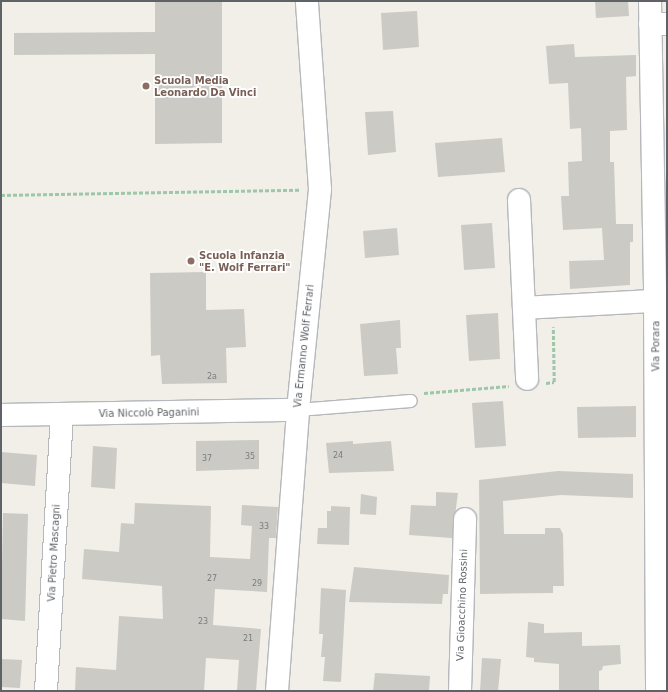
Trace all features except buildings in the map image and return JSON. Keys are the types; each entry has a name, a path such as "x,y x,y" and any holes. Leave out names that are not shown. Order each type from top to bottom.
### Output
{"street":[{"name":"Via Ermanno Wolf Ferrari","path":"277,691 298,410 320,189 307,1"},
{"name":"Via Porara","path":"650,1 659,24 660,237 655,301 662,446 657,691"},
{"path":"519,200 527,379"},
{"path":"524,308 655,301"},
{"name":"Via Niccolò Paganini","path":"1,415 298,410"},
{"name":"Via Pietro Mascagni","path":"46,691 62,415"},
{"name":"Via Gioacchino Rossini","path":"460,691 465,520"}],"lane":[{"path":"298,410 412,401"}],"path":[{"path":"1,195 320,189"}],"place":[{"name":"Scuola Media Leonardo Da Vinci","path":"146,86"},
{"name":"Scuola Infanzia \"E. Wolf Ferrari\"","path":"191,261"}]}
